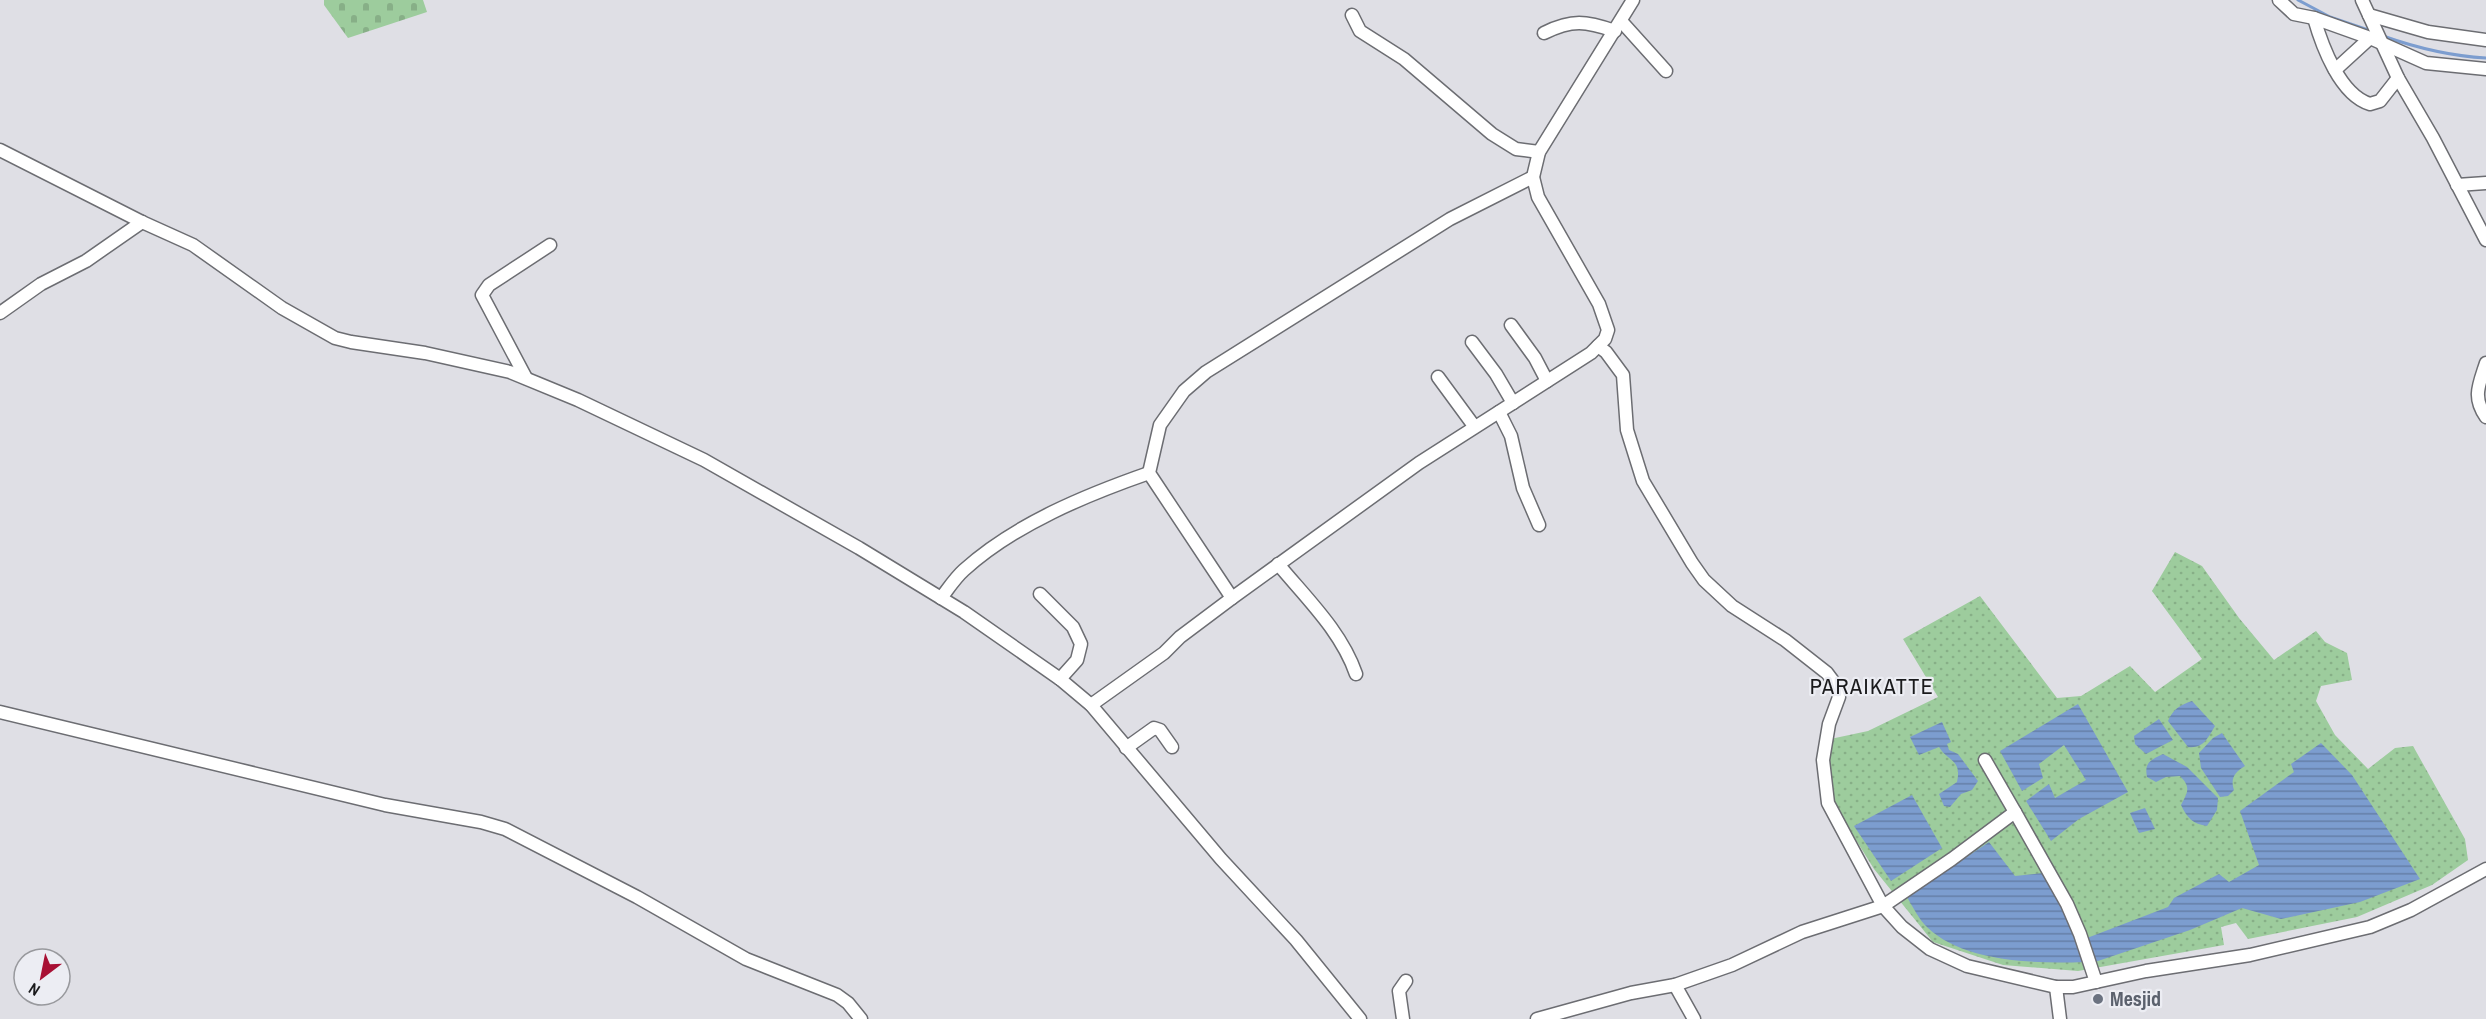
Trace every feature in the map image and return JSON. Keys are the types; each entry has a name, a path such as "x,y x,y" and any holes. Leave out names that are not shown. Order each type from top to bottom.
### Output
{"street":[{"path":"1091,705 1278,564 1474,426 1591,353 1605,339 1608,330 1606,321 1538,197 1533,177 1539,152 1634,0"},
{"path":"2279,0 2294,14 2374,31 2428,32 2486,40"},
{"path":"2362,0 2374,31 2398,78 2486,240"},
{"path":"1352,15 1360,31 1404,59 1492,134 1516,149 1539,152"},
{"path":"2314,18 2323,48 2335,70 2357,98 2370,104 2380,101 2398,78"},
{"path":"1544,33 1570,22 1618,26 1666,71"},
{"path":"2374,31 2426,63 2486,69"},
{"path":"2335,70 2374,31"},
{"path":"0,150 142,222 193,245 282,308 336,338 425,353 510,372 578,400 704,460 859,548 941,598 1060,679 1091,705 1126,748 1296,940 1360,1019"},
{"path":"1232,598 1149,473 1160,425 1184,391 1206,372 1441,225 1533,177"},
{"path":"2457,185 2486,183"},
{"path":"0,313 41,284 86,261 142,222"},
{"path":"526,378 482,295 489,285 550,244"},
{"path":"1511,325 1535,358 1547,381"},
{"path":"1472,342 1497,374 1513,403"},
{"path":"1598,346 1606,352 1623,375 1627,430 1643,481 1692,563 1710,586 1732,606 1785,640 1827,673 1836,685 1839,697 1829,724 1823,760 1828,802 1883,906 1914,938 1946,957 1967,966 2055,987 2096,982 2146,971 2250,955 2370,927 2401,915 2486,869"},
{"path":"2486,363 2478,389 2478,404 2486,417"},
{"path":"1438,377 1474,426"},
{"path":"1499,412 1511,436 1523,488 1539,525"},
{"path":"941,598 963,571 982,555 1024,528 1120,483 1149,473"},
{"path":"1278,564 1328,622 1350,658 1356,674"},
{"path":"1040,594 1073,627 1081,644 1077,660 1060,679"},
{"path":"0,712 385,805 481,822 505,829 637,897 746,959 837,995 848,1003 861,1019"},
{"path":"1126,748 1154,728 1160,730 1172,747"},
{"path":"1985,760 2067,904 2096,982"},
{"path":"1537,1019 1631,993 1675,985 1732,965 1802,932 1883,906 2015,812"},
{"path":"1403,1019 1399,991 1406,981"},
{"path":"1675,985 1694,1019"},
{"path":"2055,987 2060,1019"}],"green space":[{"path":"324,0 423,0 427,12 348,38 324,5"},
{"path":"2175,552 2202,566 2239,618 2274,660 2316,631 2325,642 2347,653 2352,680 2321,686 2316,701 2335,735 2368,769 2395,748 2413,746 2465,839 2468,860 2432,885 2357,917 2248,939 2236,923 2221,927 2224,945 2078,971 2003,965 1933,942 1874,869 1823,787 1821,741 1868,731 1938,697 1903,639 1980,596 2057,698 2081,696 2130,666 2155,692 2202,659 2152,591"}],"water":[{"path":"2192,701 2215,726 2204,742 2198,746 2188,747 2168,721 2177,708"},
{"path":"2078,704 2128,792 2079,819 2051,841 2026,801 2049,784 2055,798 2086,780 2064,745 2039,764 2043,778 2022,791 2000,751"},
{"path":"2159,719 2173,740 2146,754 2135,744 2134,736"},
{"path":"1942,722 1951,742 1947,744 1949,750 1958,754 1978,781 1972,790 1961,794 1950,807 1944,806 1939,794 1957,782 1956,765 1939,747 1919,755 1910,737"},
{"path":"2222,733 2245,766 2234,776 2234,790 2228,796 2220,797 2201,768 2199,753 2213,738"},
{"path":"2321,743 2352,775 2420,879 2360,902 2281,919 2242,908 2190,930 2095,962 2087,938 2168,907 2174,898 2219,874 2229,882 2259,865 2240,811 2294,772 2291,764"},
{"path":"2163,754 2187,767 2218,798 2217,810 2207,826 2194,822 2183,810 2181,805 2187,793 2187,787 2180,776 2166,777 2156,782 2147,777 2149,762"},
{"path":"1912,795 1942,848 1891,881 1854,826"},
{"path":"2145,808 2155,829 2139,833 2130,813"},
{"path":"1989,842 2015,876 2043,873 2055,886 2084,962 2023,961 1981,954 1943,939 1922,921 1907,897"}],"waterway":[{"path":"2298,0 2330,17 2374,32"},
{"path":"2383,36 2433,51 2486,58"}],"place":[{"name":"Mesjid","path":"2098,999"}],"district":[{"name":"PARAIKATTE","path":"1872,686"}]}
